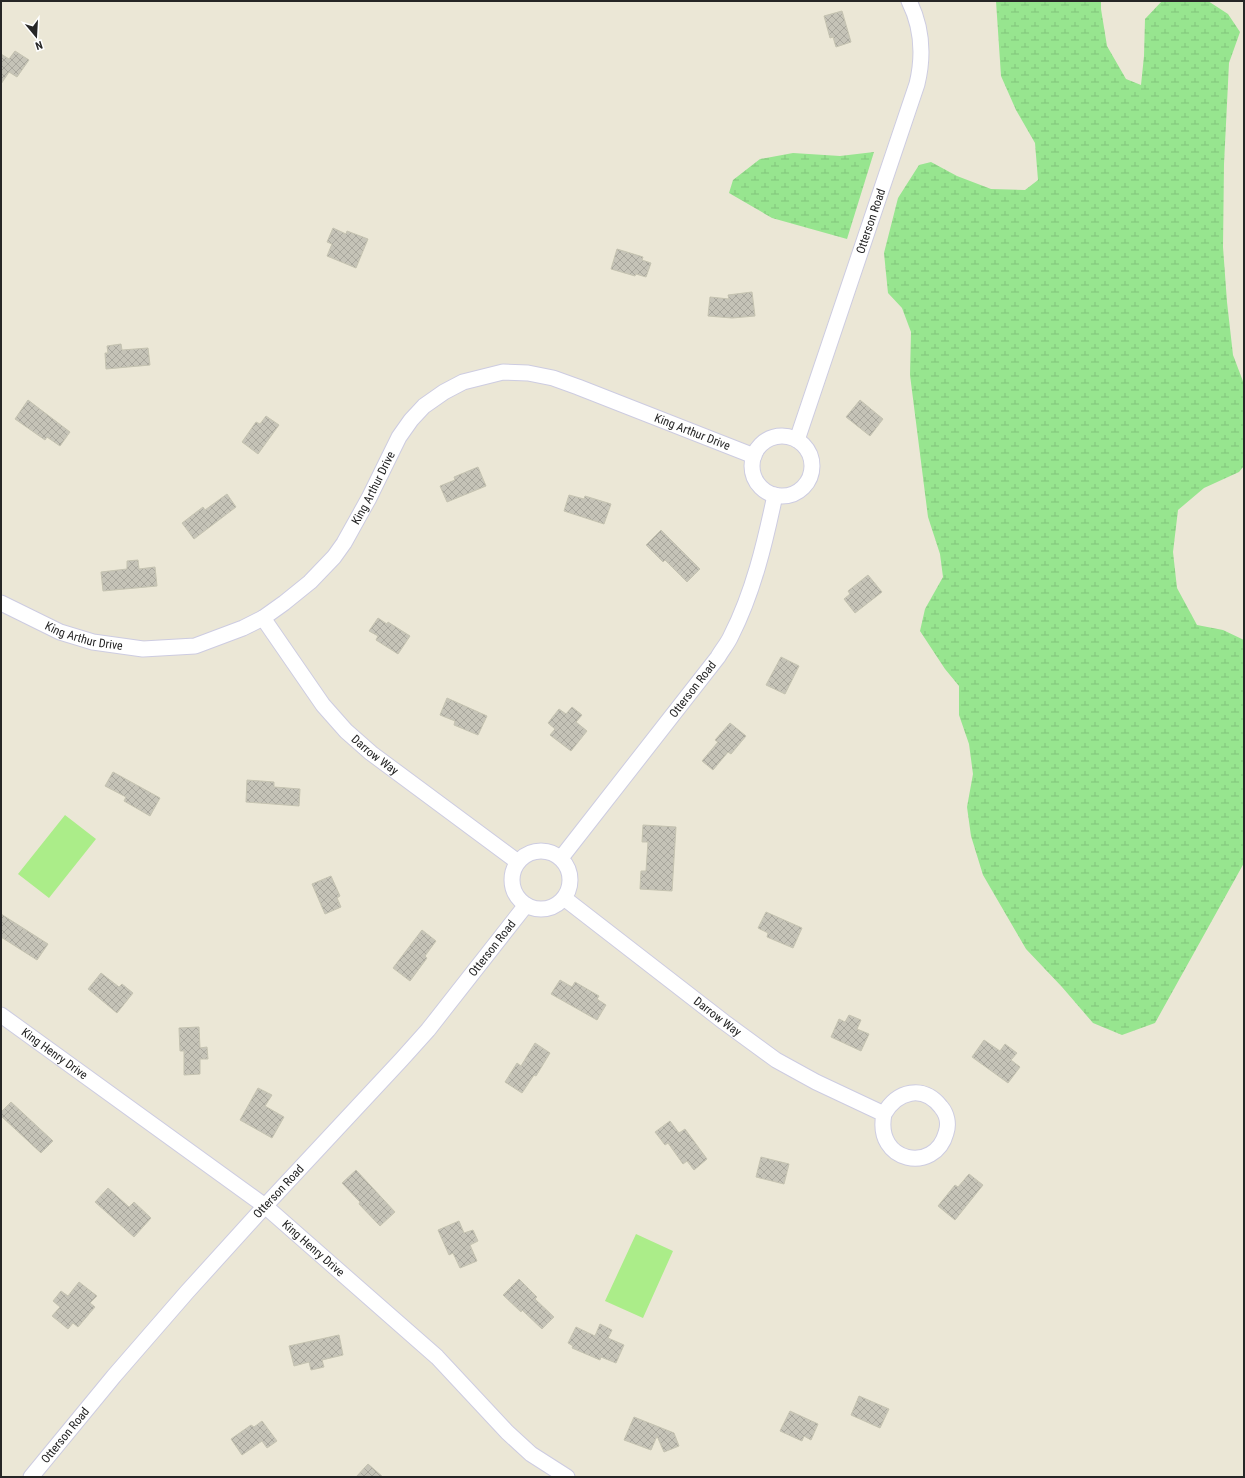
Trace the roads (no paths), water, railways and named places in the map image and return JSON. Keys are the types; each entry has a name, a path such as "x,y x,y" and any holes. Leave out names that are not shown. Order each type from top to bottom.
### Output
{"street":[{"name":"Otterson Road","path":"797,440 917,84 921,68 922,49 919,30 909,1"},
{"name":"King Arthur Drive","path":"1,603 29,618 67,634 93,642 144,649 194,646 243,628 263,618 310,582 334,557 344,543 369,498 399,437 411,420 429,402 444,392 463,382 480,376 503,372 528,373 553,378 578,386 754,456"},
{"path":"780,436 797,440 805,446 810,454 812,463 812,472 805,485 794,494 785,496 768,492 761,487 756,480 752,468 754,456 758,448 764,442 780,436"},
{"name":"Otterson Road","path":"561,858 718,657 731,638 754,577 768,530 776,495"},
{"name":"Darrow Way","path":"263,618 319,700 346,730 372,753 518,862"},
{"path":"538,850 546,851 561,858 569,870 570,877 568,892 564,898 559,903 546,908 539,909 526,905 516,895 512,882 512,874 518,862 524,856 538,850"},
{"name":"Darrow Way","path":"564,898 724,1022 776,1060 816,1082 884,1114"},
{"name":"Otterson Road","path":"31,1477 114,1376 265,1206 407,1054 453,999 526,905"},
{"name":"King Henry Drive","path":"1,1015 265,1206 437,1357 507,1432 531,1454 567,1477"},
{"path":"917,1093 927,1095 936,1101 943,1109 947,1118 948,1129 945,1139 938,1148 929,1155 918,1158 907,1157 897,1153 889,1145 884,1136 882,1125 884,1114 890,1105 902,1096 917,1093"}]}
